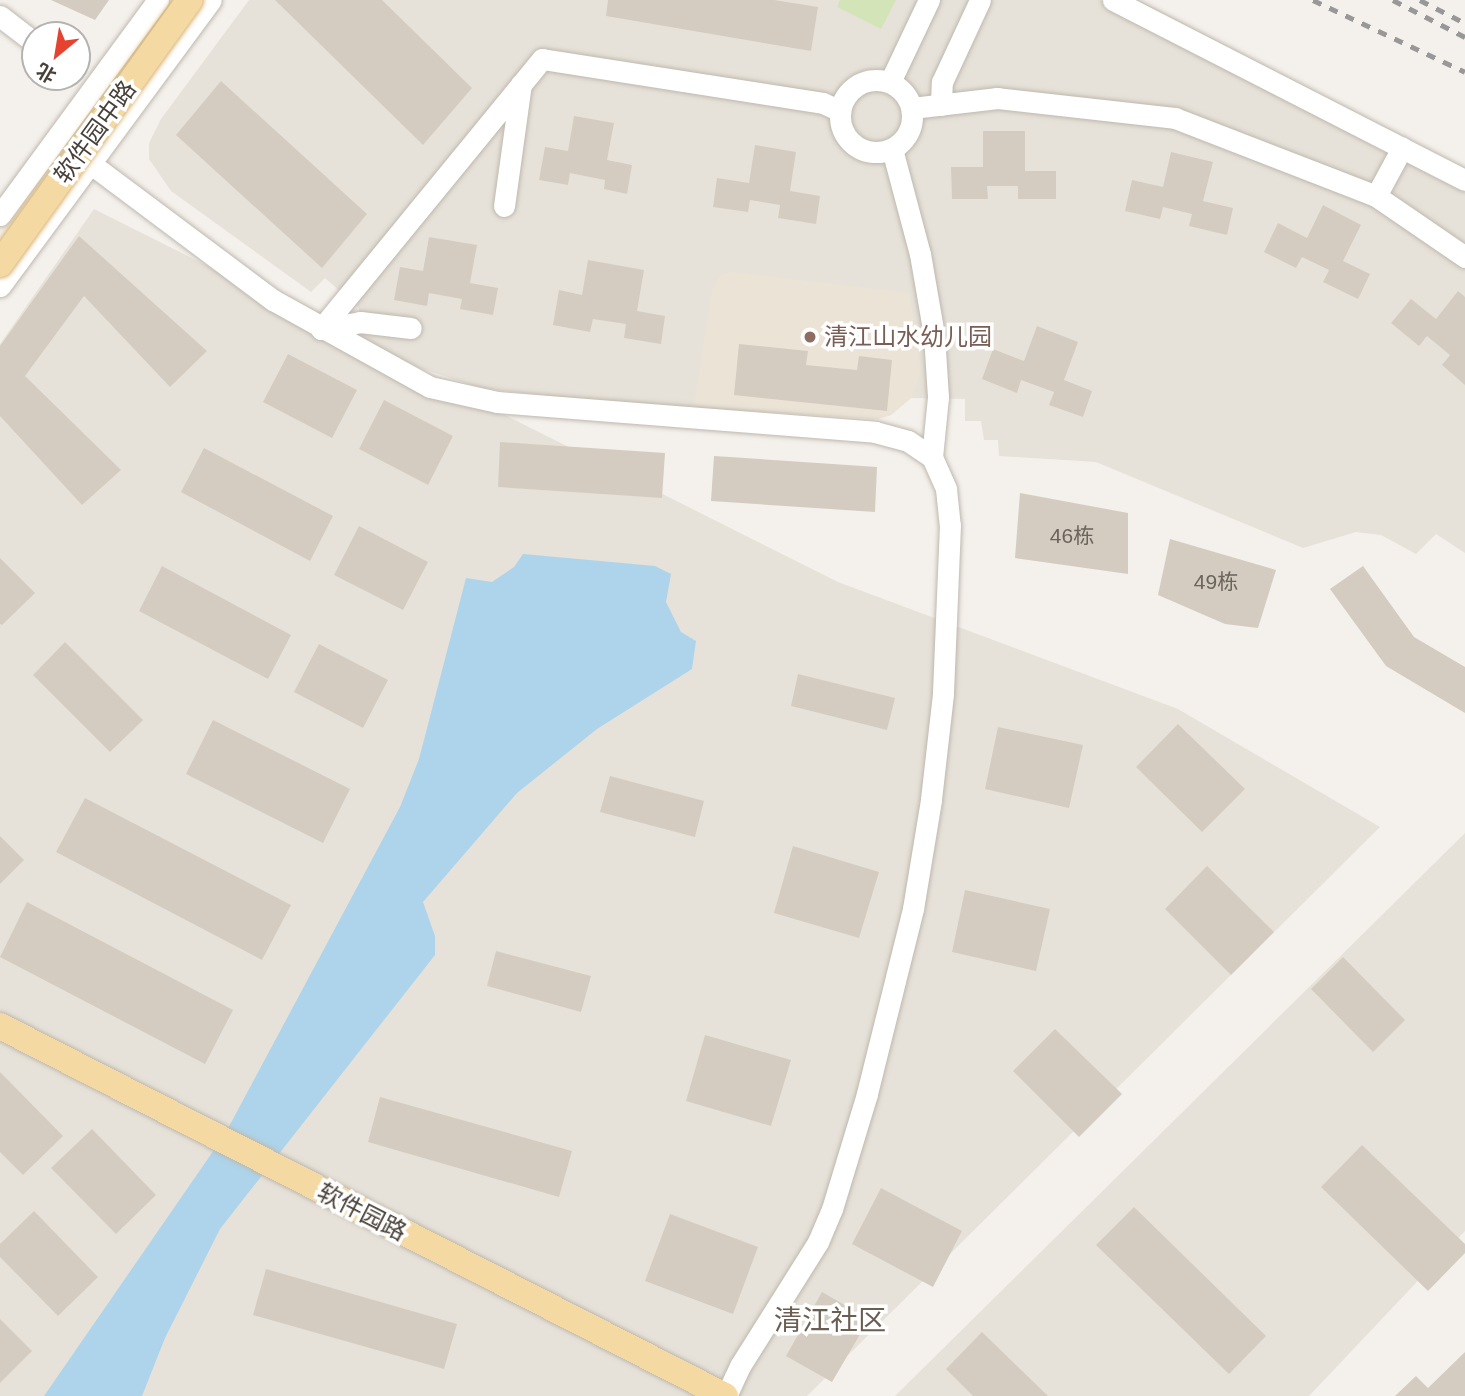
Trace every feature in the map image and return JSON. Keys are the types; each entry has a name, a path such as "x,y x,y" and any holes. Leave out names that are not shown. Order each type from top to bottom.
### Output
{"main road":[{"name":"软件园中路","path":"0,247 178,0"},
{"name":"软件园中路","path":"0,264 190,0"},
{"name":"软件园路","path":"0,1026 726,1396"}],"street":[{"path":"0,286 211,0"},
{"path":"890,82 929,0"},
{"path":"941,105 942,82 980,0"},
{"path":"1113,0 1465,180"},
{"path":"91,75 152,8 170,2 179,6 186,24 181,41"},
{"path":"0,16 21,32"},
{"path":"321,329 542,59 823,103 840,111"},
{"path":"890,82 901,88 912,108 909,132 892,149 870,152 851,142 840,122 840,111 858,84 890,82"},
{"path":"504,206 521,83"},
{"path":"0,215 79,91"},
{"path":"912,108 997,98 1175,118 1376,196 1465,257"},
{"path":"1376,196 1402,148"},
{"path":"726,1396 740,1366 818,1242 832,1209 867,1094 913,909 931,800 943,694 950,525 946,489 932,457 938,397 934,335 920,254 892,149"},
{"path":"90,164 273,300 398,373 461,396 875,432 908,441 932,457"},
{"path":"321,329 360,322 411,328"}],"shaded area":[{"path":"249,0 1138,0 1465,169 1465,553 1436,534 1416,554 1381,535 1356,532 1303,548 1096,462 999,456 998,440 984,440 981,421 965,421 965,399 911,398 891,415 877,419 591,401 481,388 417,367 362,339 359,308 325,278 311,292 171,191 149,159 149,143 161,119"},
{"path":"94,209 838,582 1178,709 1380,827 807,1396 0,1396 0,344"},
{"name":"清江山水幼儿园","path":"730,272 909,293 921,372 911,398 891,415 877,419 694,406 712,292 721,275"},
{"path":"1465,833 1465,1231 1309,1396 895,1396"}],"green space":[{"path":"840,0 896,0 881,29 837,7"}],"water":[{"path":"523,554 655,566 671,574 666,602 681,632 696,641 692,669 597,729 517,793 423,902 435,936 435,955 220,1229 165,1338 142,1396 44,1396 225,1134 400,807 419,759 466,578 492,582 514,567"}],"building":[{"path":"51,0 109,0 95,20"},
{"path":"275,0 382,0 472,88 423,145"},
{"path":"608,0 774,0 818,7 811,51 606,16"},
{"path":"221,81 367,214 322,268 176,135"},
{"path":"574,116 614,123 607,160 632,165 627,194 604,189 605,180 570,173 568,185 539,180 545,147 568,151"},
{"path":"983,131 1025,131 1025,171 1056,171 1056,199 1018,199 1018,186 987,186 988,199 952,199 951,167 983,167"},
{"path":"755,145 796,152 790,191 820,196 816,224 778,218 780,205 750,200 748,212 713,207 717,178 749,183"},
{"path":"1171,152 1213,162 1203,201 1233,208 1227,235 1189,226 1192,214 1163,207 1160,219 1125,211 1132,180 1163,187"},
{"path":"1323,205 1361,225 1343,261 1370,274 1358,299 1323,282 1329,270 1302,257 1296,268 1264,252 1278,223 1307,238"},
{"path":"79,236 207,351 170,387 84,296 25,376 121,470 82,505 0,416 0,346"},
{"path":"429,237 477,245 470,283 498,288 493,315 460,309 462,299 429,293 427,306 394,300 400,267 423,271"},
{"path":"588,260 644,270 637,311 665,316 661,344 624,338 626,324 593,319 590,332 553,325 559,290 582,295"},
{"path":"1458,291 1465,297 1465,385 1442,365 1450,355 1427,336 1419,346 1391,323 1411,299 1436,319"},
{"path":"1037,326 1078,342 1064,380 1092,391 1083,417 1049,405 1054,392 1021,380 1017,393 982,379 993,349 1024,361"},
{"path":"739,344 808,351 806,365 857,370 859,356 892,360 887,411 734,395"},
{"path":"288,354 357,390 332,438 263,402"},
{"path":"384,400 453,436 428,485 359,449"},
{"path":"500,442 665,453 662,498 498,487"},
{"path":"204,448 333,516 310,561 181,492"},
{"path":"714,456 877,467 875,512 711,501"},
{"path":"1020,493 1128,513 1128,574 1015,558"},
{"path":"359,526 428,562 403,610 334,575"},
{"path":"1170,539 1276,570 1258,628 1225,624 1158,595"},
{"path":"0,558 35,593 2,625 0,624"},
{"path":"162,566 291,635 268,679 139,611"},
{"path":"1363,566 1414,637 1465,667 1465,713 1386,666 1330,589"},
{"path":"65,642 143,720 110,752 33,675"},
{"path":"319,644 388,680 363,728 294,692"},
{"path":"798,674 895,698 887,730 791,706"},
{"path":"213,720 350,789 323,843 186,774"},
{"path":"1178,724 1245,789 1202,832 1136,767"},
{"path":"998,727 1083,745 1069,808 985,789"},
{"path":"610,776 704,801 695,837 600,812"},
{"path":"85,798 291,905 262,960 56,852"},
{"path":"0,836 24,860 0,884"},
{"path":"793,846 879,872 859,938 774,913"},
{"path":"1207,866 1274,932 1231,975 1165,909"},
{"path":"965,890 1050,909 1036,971 952,952"},
{"path":"27,902 233,1010 205,1064 0,957"},
{"path":"496,951 591,976 581,1012 487,986"},
{"path":"1343,957 1405,1020 1373,1052 1311,989"},
{"path":"1055,1029 1122,1094 1079,1137 1013,1071"},
{"path":"705,1035 791,1060 771,1126 686,1101"},
{"path":"0,1072 63,1136 23,1175 0,1152"},
{"path":"380,1097 572,1151 559,1197 368,1142"},
{"path":"92,1129 156,1195 116,1234 51,1168"},
{"path":"1362,1145 1465,1244 1465,1253 1428,1291 1321,1187"},
{"path":"881,1188 962,1231 933,1287 852,1244"},
{"path":"1134,1207 1266,1336 1229,1374 1096,1245"},
{"path":"34,1211 98,1277 58,1316 0,1257 0,1244"},
{"path":"670,1214 758,1247 733,1314 645,1281"},
{"path":"266,1269 457,1324 444,1369 253,1315"},
{"path":"822,1292 869,1319 832,1382 786,1356"},
{"path":"0,1319 32,1351 0,1383"},
{"path":"982,1332 1048,1396 973,1396 946,1369"},
{"path":"1465,1352 1465,1396 1395,1396 1416,1376 1428,1388"}],"railway":[{"path":"1313,0 1465,72"},
{"path":"1393,0 1465,37"},
{"path":"1420,0 1465,23"}],"place":[{"name":"清江山水幼儿园","path":"810,337"}],"district":[{"name":"清江社区","path":"830,1321"}]}
